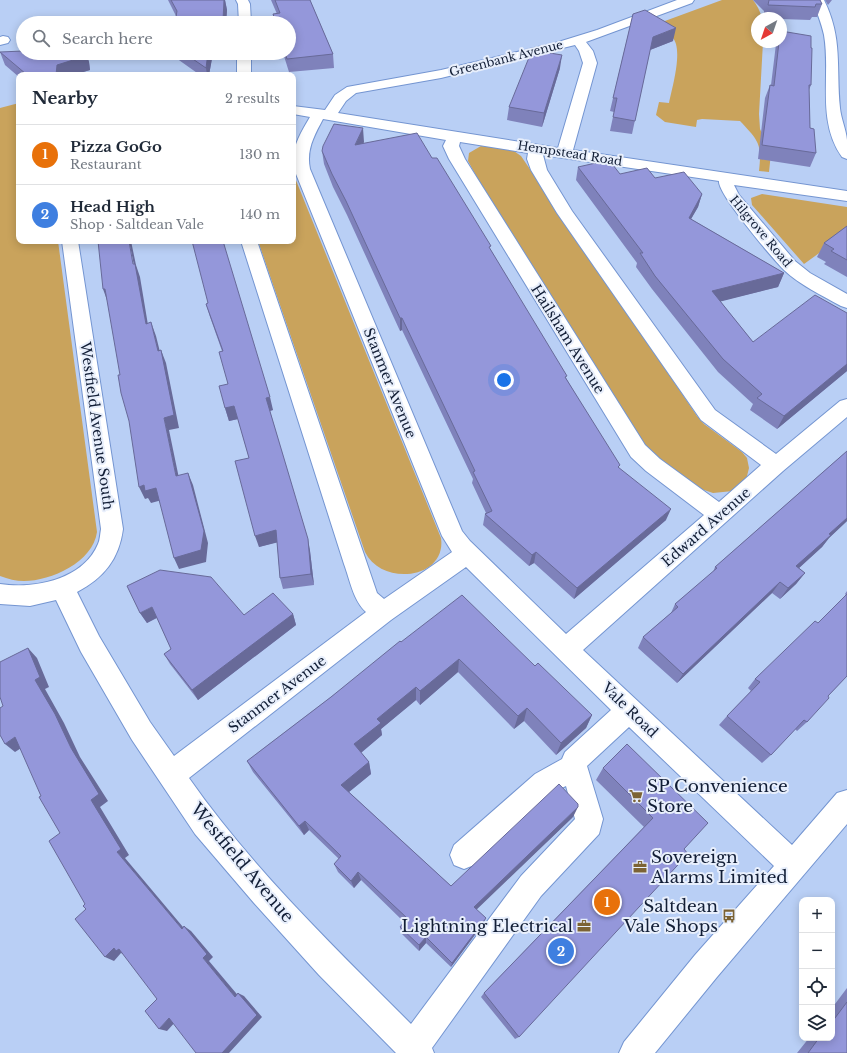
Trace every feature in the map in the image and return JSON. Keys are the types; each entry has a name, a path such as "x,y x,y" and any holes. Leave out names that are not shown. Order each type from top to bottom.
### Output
{"street":[{"path":"242,0 244,4 244,16"},
{"name":"Greenbank Avenue","path":"325,114 340,98 352,90 441,74 578,40 688,0"},
{"path":"818,0 827,12 832,25 835,55 833,109 837,134 847,154"},
{"path":"565,152 581,90 590,63 586,51 578,40"},
{"path":"244,60 244,72"},
{"name":"Hempstead Road","path":"296,110 325,114 455,137 565,152 847,196"},
{"name":"Stanmer Avenue","path":"172,774 383,613 468,553 450,530 302,169 300,162 300,149 325,114"},
{"name":"Hailsham Avenue","path":"455,137 451,146 458,159 638,451 652,465 720,515"},
{"path":"536,148 534,159 565,213 708,414 776,465"},
{"name":"Hilgrove Road","path":"727,178 726,185 732,197 789,265 804,277 847,302"},
{"name":"Westfield Avenue South","path":"0,594 9,596 34,596 62,588 79,579 97,564 109,547 112,529 70,244"},
{"path":"250,244 368,600 383,613"},
{"name":"Edward Avenue","path":"566,650 776,465 847,406"},
{"name":"Vale Road","path":"468,553 566,650 794,866"},
{"name":"Westfield Avenue","path":"62,588 114,687 141,731 205,824 264,893 330,964 415,1050"},
{"path":"415,1050 531,886 589,824 589,819 574,767 574,761 630,709"},
{"path":"464,855 544,783 574,767"},
{"path":"635,1053 706,966 847,803"}],"shaded area":[{"path":"722,0 753,0 760,12 751,12 751,48 763,48 759,114 760,129 771,153 769,172 759,171 760,155 758,143 740,121 702,119 697,120 696,127 665,122 656,115 659,102 669,103 676,68 677,50 672,37 654,25"},
{"path":"16,104 16,244 58,244 97,532 94,543 88,552 69,568 46,578 24,581 12,580 0,576 0,108"},
{"path":"481,146 511,149 521,156 697,416 704,424 742,452 747,458 749,468 746,480 733,491 713,493 698,488 648,451 498,216 468,161 469,153"},
{"path":"296,180 441,538 440,552 434,562 424,570 412,574 398,574 385,570 373,563 365,552 259,244 296,244"},
{"path":"762,194 847,207 847,233 804,264 752,205 751,198"}],"building":[{"path":"171,0 224,0 223,16 176,16 177,11"},
{"path":"275,0 310,0 333,54 296,58 296,16 274,16 273,14 280,13"},
{"path":"769,0 820,0 822,4 816,4 815,7 768,5"},
{"path":"645,10 676,28 653,37 635,121 613,117 617,98 613,98 633,14"},
{"path":"787,32 811,36 811,85 809,85 810,128 814,129 816,153 762,145 770,85 774,86 778,48 787,48"},
{"path":"532,50 562,55 544,113 509,107"},
{"path":"16,51 16,60 73,60 57,65 56,72 24,72 0,52"},
{"path":"194,60 207,60 206,68"},
{"path":"334,124 363,128 355,145 417,133 432,158 437,158 491,246 489,247 567,376 565,377 620,465 618,467 671,509 577,588 536,552 532,555 485,514 492,511 473,472 475,471 402,318 400,318 322,151"},
{"path":"609,160 620,174 647,168 655,178 684,172 702,194 689,218 784,273 712,291 753,342 815,295 847,313 847,364 784,416 757,398 762,394 723,359 655,276 640,253 643,253 578,167"},
{"path":"847,226 847,260 831,251 834,249 824,243"},
{"path":"98,244 130,244 133,264 135,264 146,324 151,322 158,351 161,350 174,415 164,418 176,476 188,473 204,531 201,550 174,558 156,488 145,491 144,485 139,487 129,421 121,393 118,375 120,375 105,289 103,289"},
{"path":"193,244 224,244 270,397 266,398 308,539 311,574 280,578 276,530 255,536 235,461 249,458 234,406 225,408 219,386 228,384 219,352 223,351 206,304 208,303"},
{"path":"847,451 847,518 829,534 831,535 796,566 805,573 788,588 780,582 683,674 643,637 678,607 675,604 717,568 715,567"},
{"path":"160,570 211,577 244,615 273,593 293,614 192,690 164,654 171,649 152,607 140,613 127,586"},
{"path":"847,594 847,676 828,696 829,698 807,722 804,720 771,755 727,716 760,682 755,679 815,621 818,623"},
{"path":"462,595 535,666 538,663 592,715 561,743 527,708 518,716 459,659 420,691 416,687 377,719 381,723 354,744 369,762 341,785 451,886 559,784 578,804 578,807 474,907 486,918 452,963 426,937 419,945 400,927 407,918 358,872 351,881 334,864 341,856 305,821 299,826 247,761 331,697 400,641 401,642"},
{"path":"28,648 40,677 35,680 55,714 71,748 99,794 91,800 121,849 117,852 182,929 184,926 207,954 203,958 235,997 238,993 257,1015 222,1053 196,1053 169,1018 159,1029 145,1011 157,999 119,949 116,951 114,948 105,957 75,919 86,909 83,906 85,904 49,841 60,833 39,797 41,796 15,737 5,744 0,735 0,708 3,706 0,697 0,662"},
{"path":"627,744 708,823 684,849 688,854 519,1037 484,993 653,818 603,768"},
{"path":"847,1002 847,1053 808,1053 817,1041 835,1041 835,1018"}],"place":[{"name":"SP Convenience Store","path":"636,796"},
{"name":"Sovereign Alarms Limited","path":"640,867"},
{"name":"Pizza GoGo","path":"607,902"},
{"name":"Saltdean Vale Shops","path":"729,916"},
{"name":"Lightning Electrical","path":"584,926"},
{"name":"Head High","path":"561,951"}]}
